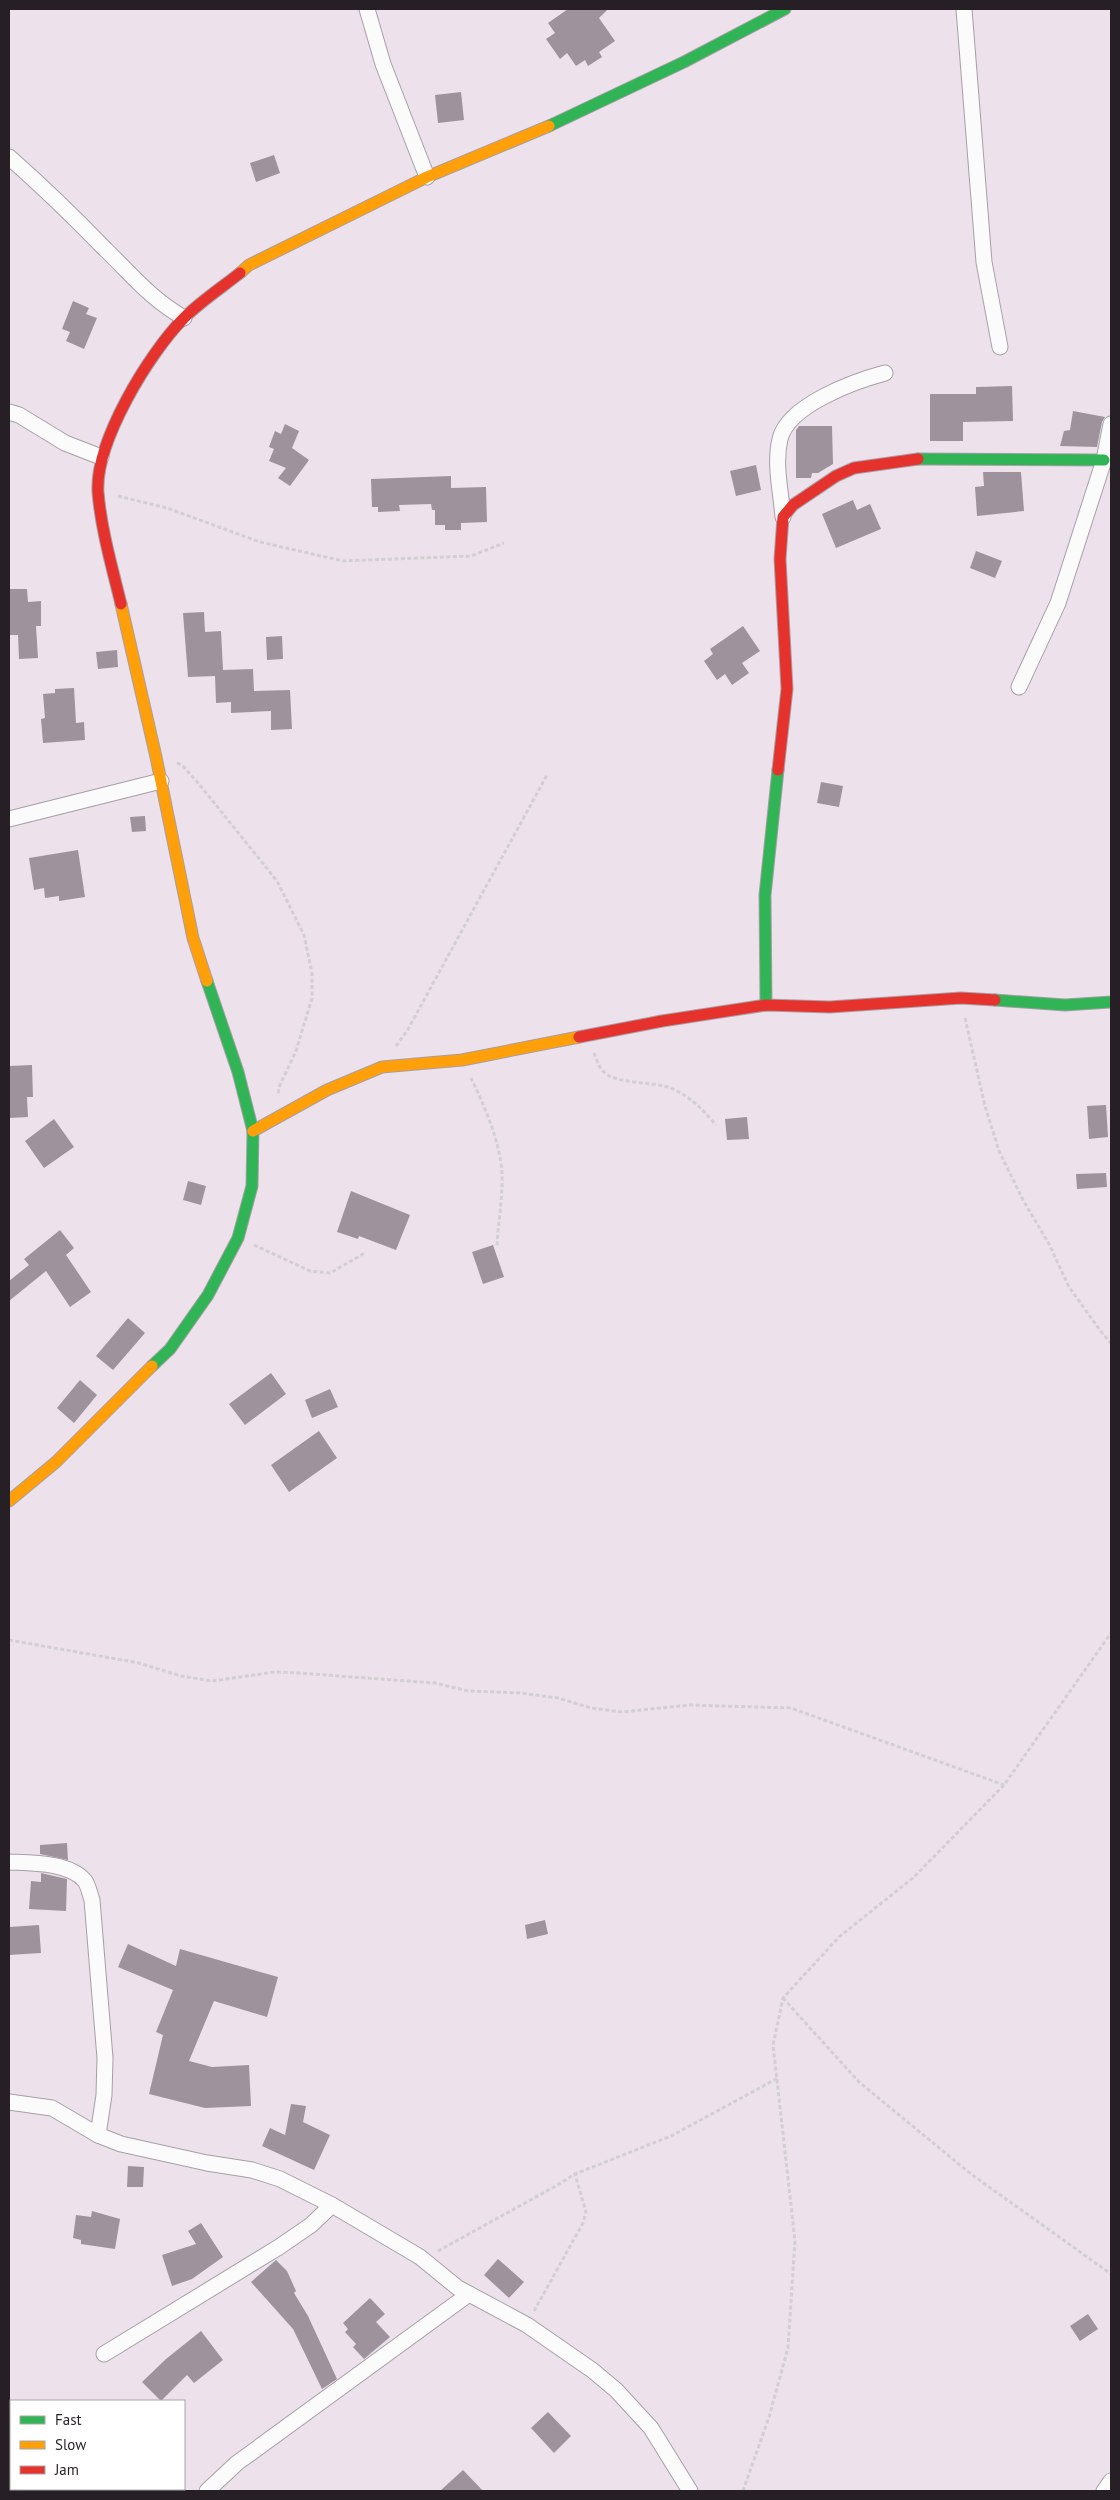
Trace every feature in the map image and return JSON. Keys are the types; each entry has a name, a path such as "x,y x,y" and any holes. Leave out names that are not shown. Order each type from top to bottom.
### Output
{"street":[{"path":"367,9 383,64 427,177"},
{"path":"9,1501 56,1462 170,1349 208,1295 238,1238 252,1186 253,1131 238,1072 193,938 156,757 107,545 98,491 101,457 135,384 159,348 184,318 249,265 427,177 574,115 684,62 785,9"},
{"path":"964,9 984,262 1000,347"},
{"path":"9,157 106,250 144,290 161,304 184,318"},
{"path":"766,1005 765,895 780,744 787,697 780,559 783,517 777,456 780,437 786,427 796,417 827,395 857,380 885,373"},
{"path":"9,412 20,415 65,443 101,457"},
{"path":"1019,686 1058,603 1104,460 1111,424"},
{"path":"783,517 793,505 836,476 854,468 867,465 920,459 1104,460"},
{"path":"9,819 161,781"},
{"path":"253,1131 327,1090 382,1067 462,1060 662,1021 766,1005 830,1007 961,998 1065,1005 1111,1002"},
{"path":"9,1862 55,1865 77,1874 85,1881 92,1900 105,2058 104,2094 98,2134"},
{"path":"9,2102 52,2108 98,2134 151,2151 252,2170 280,2179 332,2205 420,2257 446,2279 469,2294 504,2310 616,2390 661,2442 690,2491"},
{"path":"104,2354 279,2247 311,2225 332,2205"},
{"path":"207,2491 237,2463 469,2294"},
{"path":"1104,2491 1111,2481"}],"path":[{"path":"98,491 167,508 260,542 343,561 472,556 504,543"},
{"path":"156,757 182,765 200,784 277,881 304,935 312,973 312,998 296,1051 279,1087 274,1121"},
{"path":"382,1067 407,1031 547,775"},
{"path":"961,998 985,1106 999,1151 1023,1200 1049,1244 1068,1287 1111,1343"},
{"path":"587,1036 598,1064 606,1074 622,1080 666,1086 676,1090 697,1104 716,1125"},
{"path":"462,1060 476,1088 500,1158 502,1175 497,1246"},
{"path":"238,1238 310,1271 330,1273 365,1253"},
{"path":"742,2491 769,2417 788,2348 795,2241 773,2045 783,1998 839,1937 914,1877 1004,1785 1111,1633"},
{"path":"9,1640 139,1663 181,1676 212,1681 275,1672 435,1683 468,1691 520,1693 558,1698 591,1708 622,1712 689,1705 791,1708 1004,1785"},
{"path":"783,1998 859,2082 971,2174 1111,2274"},
{"path":"420,2257 446,2248 574,2174 671,2136 778,2078"},
{"path":"527,2325 583,2223 586,2212 574,2174"}],"building":[{"path":"568,9 608,9 599,18 615,41 599,52 602,57 588,66 585,60 576,66 567,53 560,59 546,39 555,33 548,23"},
{"path":"461,92 464,120 438,123 435,95"},
{"path":"274,155 280,173 256,182 250,163"},
{"path":"73,301 89,308 86,314 97,318 84,349 66,341 70,332 62,329"},
{"path":"1012,386 1013,421 963,422 963,441 930,441 930,394 976,394 976,387"},
{"path":"1073,411 1105,417 1102,422 1097,447 1060,446 1064,431 1070,430"},
{"path":"285,424 299,431 292,448 309,460 290,486 278,478 286,468 269,461 274,449 269,447 275,431 281,434"},
{"path":"799,426 832,426 833,464 818,473 812,473 811,478 796,478 796,430"},
{"path":"756,465 761,490 736,496 730,471"},
{"path":"983,472 1021,472 1024,511 977,516 975,487 984,486"},
{"path":"451,476 451,488 486,487 487,522 461,523 461,530 445,530 445,525 435,525 435,510 432,510 431,504 399,505 400,511 378,512 378,507 372,507 371,479"},
{"path":"853,500 857,510 870,504 881,529 836,548 822,514"},
{"path":"976,551 1002,561 995,578 970,568"},
{"path":"9,589 27,589 28,602 41,601 41,626 36,626 38,658 19,659 18,635 9,635"},
{"path":"204,612 205,632 221,631 223,670 253,669 254,691 290,690 292,729 271,730 271,711 231,713 231,702 216,703 215,676 188,677 183,613"},
{"path":"743,626 760,651 742,663 749,673 732,685 725,674 717,680 704,661 713,654 710,649"},
{"path":"282,636 283,659 267,660 266,637"},
{"path":"117,650 118,667 98,669 96,652"},
{"path":"74,688 76,723 84,722 85,740 43,743 41,719 45,718 43,694 55,693 55,689"},
{"path":"821,782 843,786 839,807 817,803"},
{"path":"145,816 146,831 132,832 130,817"},
{"path":"78,850 85,897 59,901 59,896 45,898 44,888 34,890 29,858"},
{"path":"32,1065 33,1097 27,1097 28,1117 9,1118 9,1066"},
{"path":"1106,1105 1108,1137 1089,1139 1087,1106"},
{"path":"747,1117 749,1139 727,1140 725,1119"},
{"path":"54,1119 74,1147 44,1168 25,1141"},
{"path":"1106,1173 1107,1187 1077,1189 1076,1174"},
{"path":"188,1181 206,1186 201,1205 183,1200"},
{"path":"351,1191 410,1215 396,1250 359,1236 358,1239 337,1232"},
{"path":"60,1230 74,1248 66,1255 91,1292 70,1307 46,1271 9,1301 9,1281 29,1265 24,1259"},
{"path":"493,1245 504,1277 483,1284 472,1252"},
{"path":"128,1318 145,1333 113,1370 96,1356"},
{"path":"271,1373 286,1394 245,1425 229,1404"},
{"path":"80,1380 97,1395 74,1423 57,1408"},
{"path":"330,1389 338,1407 312,1418 305,1400"},
{"path":"319,1431 337,1458 289,1492 271,1465"},
{"path":"67,1843 68,1860 40,1854 40,1845"},
{"path":"41,1873 67,1879 66,1911 29,1909 31,1881 41,1882"},
{"path":"545,1920 548,1934 527,1939 525,1925"},
{"path":"39,1925 41,1953 9,1955 9,1927"},
{"path":"128,1944 176,1966 180,1949 278,1977 267,2017 214,2001 189,2061 212,2067 249,2065 251,2106 205,2108 149,2094 163,2035 156,2032 173,1990 118,1967"},
{"path":"291,2104 306,2106 303,2122 330,2135 314,2170 262,2146 270,2128 285,2135"},
{"path":"128,2166 144,2167 143,2187 127,2187"},
{"path":"92,2211 120,2219 115,2249 81,2244 81,2240 73,2238 76,2215 91,2217"},
{"path":"201,2223 223,2257 192,2279 172,2286 162,2255 196,2244 188,2231"},
{"path":"498,2259 524,2282 509,2298 484,2275"},
{"path":"276,2260 287,2271 296,2291 294,2293 308,2316 337,2379 322,2389 293,2329 251,2282"},
{"path":"370,2298 385,2314 376,2322 390,2337 364,2359 353,2347 356,2344 345,2332 348,2329 343,2323"},
{"path":"1088,2314 1098,2329 1080,2341 1070,2326"},
{"path":"201,2331 223,2360 194,2383 187,2375 160,2400 142,2382 166,2359"},
{"path":"548,2412 571,2436 554,2453 531,2428"},
{"path":"463,2470 483,2491 440,2491"}],"traffic: fast":[{"path":"549,126 684,62 785,9"},
{"path":"918,459 1104,460"},
{"path":"766,1005 765,895 778,770"},
{"path":"152,1366 170,1349 208,1295 238,1238 252,1186 253,1131 238,1072 207,981"},
{"path":"995,1000 1065,1005 1111,1002"}],"traffic: slow":[{"path":"240,273 249,265 427,177 549,126"},
{"path":"121,604 156,757 193,938 207,981"},
{"path":"253,1131 327,1090 382,1067 462,1060 579,1037"},
{"path":"9,1501 56,1462 152,1366"}],"traffic: jam":[{"path":"121,604 99,506 99,472 105,449 127,399 155,353 170,333 197,306 240,273"},
{"path":"778,770 787,689 780,559 783,517 793,505 836,476 854,468 918,459"},
{"path":"579,1037 662,1021 766,1005 830,1007 961,998 995,1000"}]}
